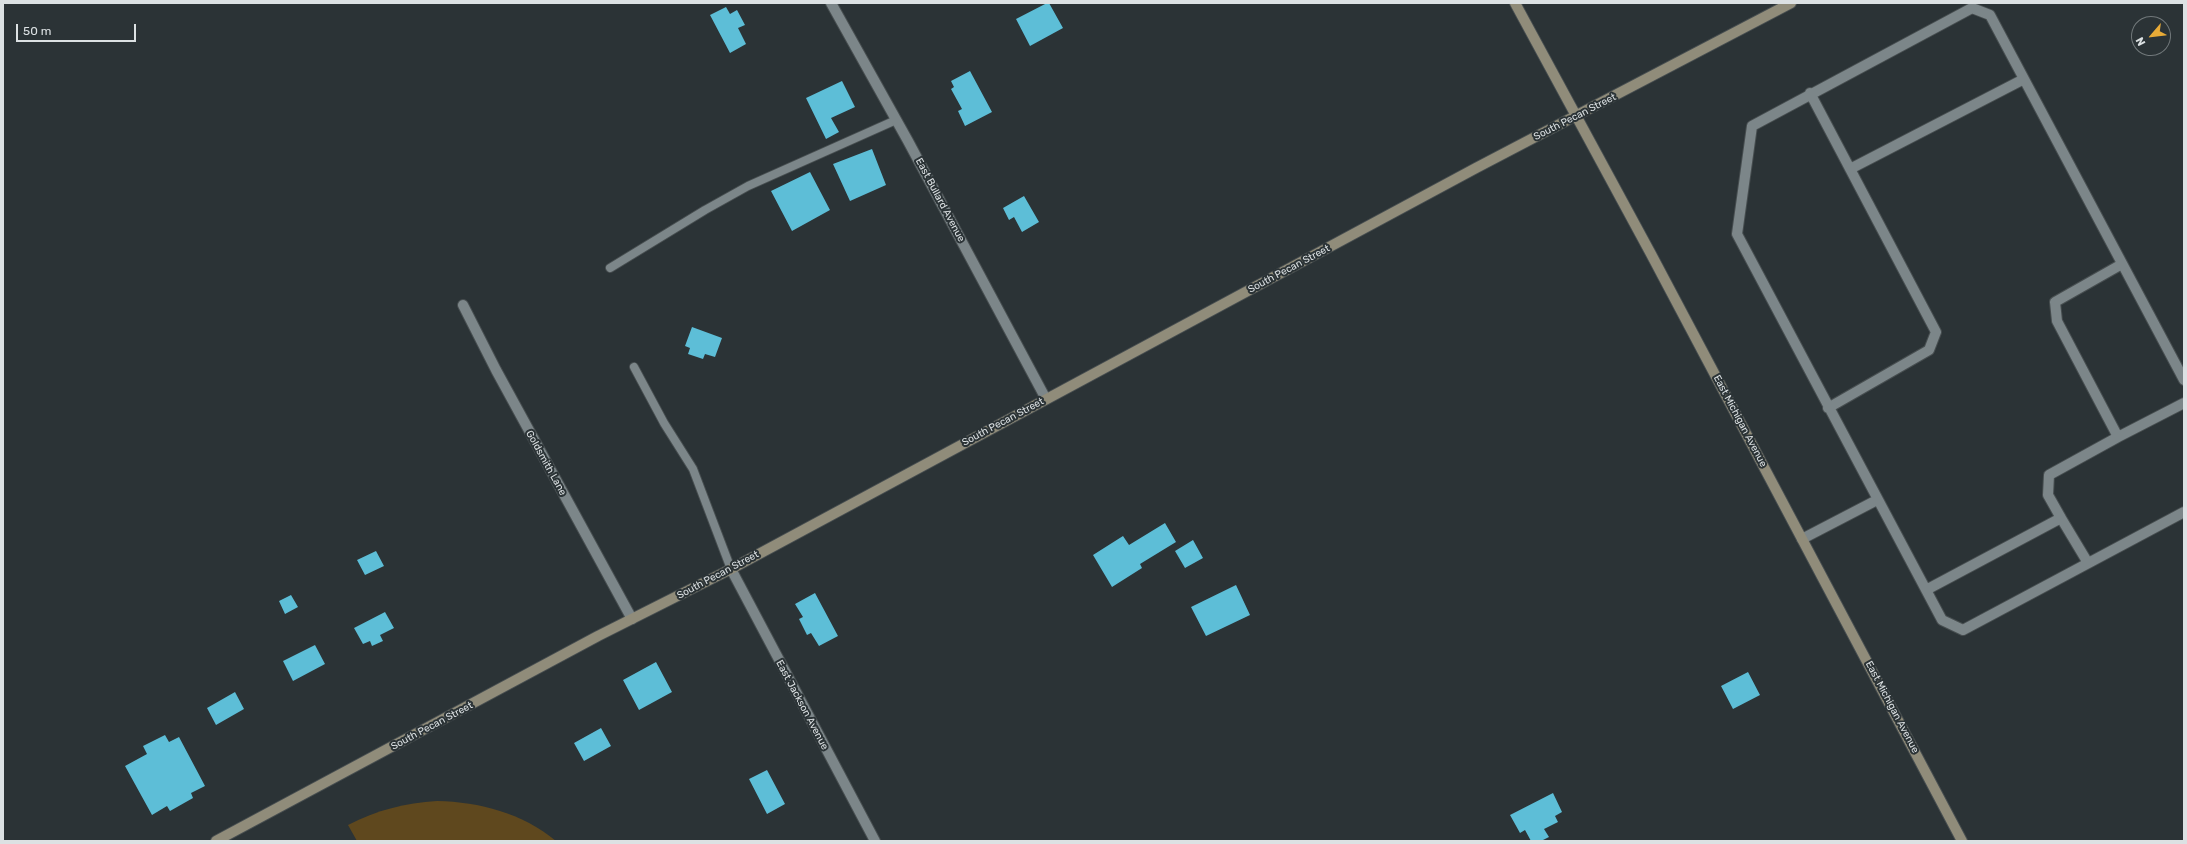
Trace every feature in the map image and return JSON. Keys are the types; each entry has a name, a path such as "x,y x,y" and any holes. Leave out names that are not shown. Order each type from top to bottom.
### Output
{"street":[{"name":"East Bullard Avenue","path":"831,3 896,120 1046,399"},
{"name":"East Michigan Avenue","path":"1515,3 1577,116 1962,841"},
{"name":"South Pecan Street","path":"216,841 632,619 731,569 1220,304 1791,3"},
{"path":"2184,380 1990,15 1972,8 1752,126 1737,234 1828,408 1942,620 1962,630 2184,512"},
{"path":"1850,169 2024,79"},
{"path":"1810,94 1936,332 1929,350 1828,408"},
{"path":"2118,437 2057,321 2055,302 2122,264"},
{"name":"Goldsmith Lane","path":"463,305 496,370 632,619"},
{"path":"2088,563 2048,495 2049,475 2184,403"},
{"path":"1802,539 1877,500"},
{"path":"1926,590 2061,518"},
{"name":"East Jackson Avenue","path":"731,569 875,841"}],"lane":[{"path":"610,268 705,210 748,186 896,120"},
{"path":"634,367 664,423 693,469 731,569"}],"shaded area":[{"path":"437,801 485,807 515,816 543,831 556,841 357,841 348,825 380,811 391,808 414,803"}],"building":[{"path":"1049,3 1063,28 1030,46 1016,19"},
{"path":"726,7 730,14 737,10 745,25 738,28 746,44 730,53 710,15"},
{"path":"970,71 992,112 965,126 958,111 962,109 951,89 954,87 951,81"},
{"path":"842,81 855,107 831,118 839,132 826,139 806,98"},
{"path":"872,149 886,185 850,201 833,164"},
{"path":"810,172 830,210 792,231 771,191"},
{"path":"1024,196 1039,222 1022,232 1014,217 1009,220 1003,208"},
{"path":"692,327 722,338 715,357 705,354 703,359 688,354 690,348 685,346"},
{"path":"1165,523 1176,542 1140,564 1142,568 1112,587 1093,555 1123,536 1129,545"},
{"path":"1193,540 1203,558 1185,568 1175,551"},
{"path":"376,551 384,566 365,575 357,560"},
{"path":"1236,585 1250,615 1206,636 1191,607"},
{"path":"815,593 838,636 819,646 811,633 807,635 799,619 803,617 795,604"},
{"path":"291,595 298,607 285,614 279,601"},
{"path":"385,612 394,628 380,635 383,641 372,646 370,641 363,644 354,628"},
{"path":"315,645 325,664 293,681 283,661"},
{"path":"656,662 672,692 639,710 623,680"},
{"path":"1748,672 1760,695 1733,709 1721,686"},
{"path":"235,692 244,709 216,725 207,708"},
{"path":"601,728 611,746 584,761 574,743"},
{"path":"165,735 169,742 179,737 205,786 191,793 193,798 170,811 167,806 152,815 125,766 147,754 143,746"},
{"path":"767,770 785,804 767,814 749,779"},
{"path":"1553,793 1562,812 1555,816 1558,822 1544,829 1549,837 1541,841 1531,841 1525,830 1520,833 1510,815"}]}
